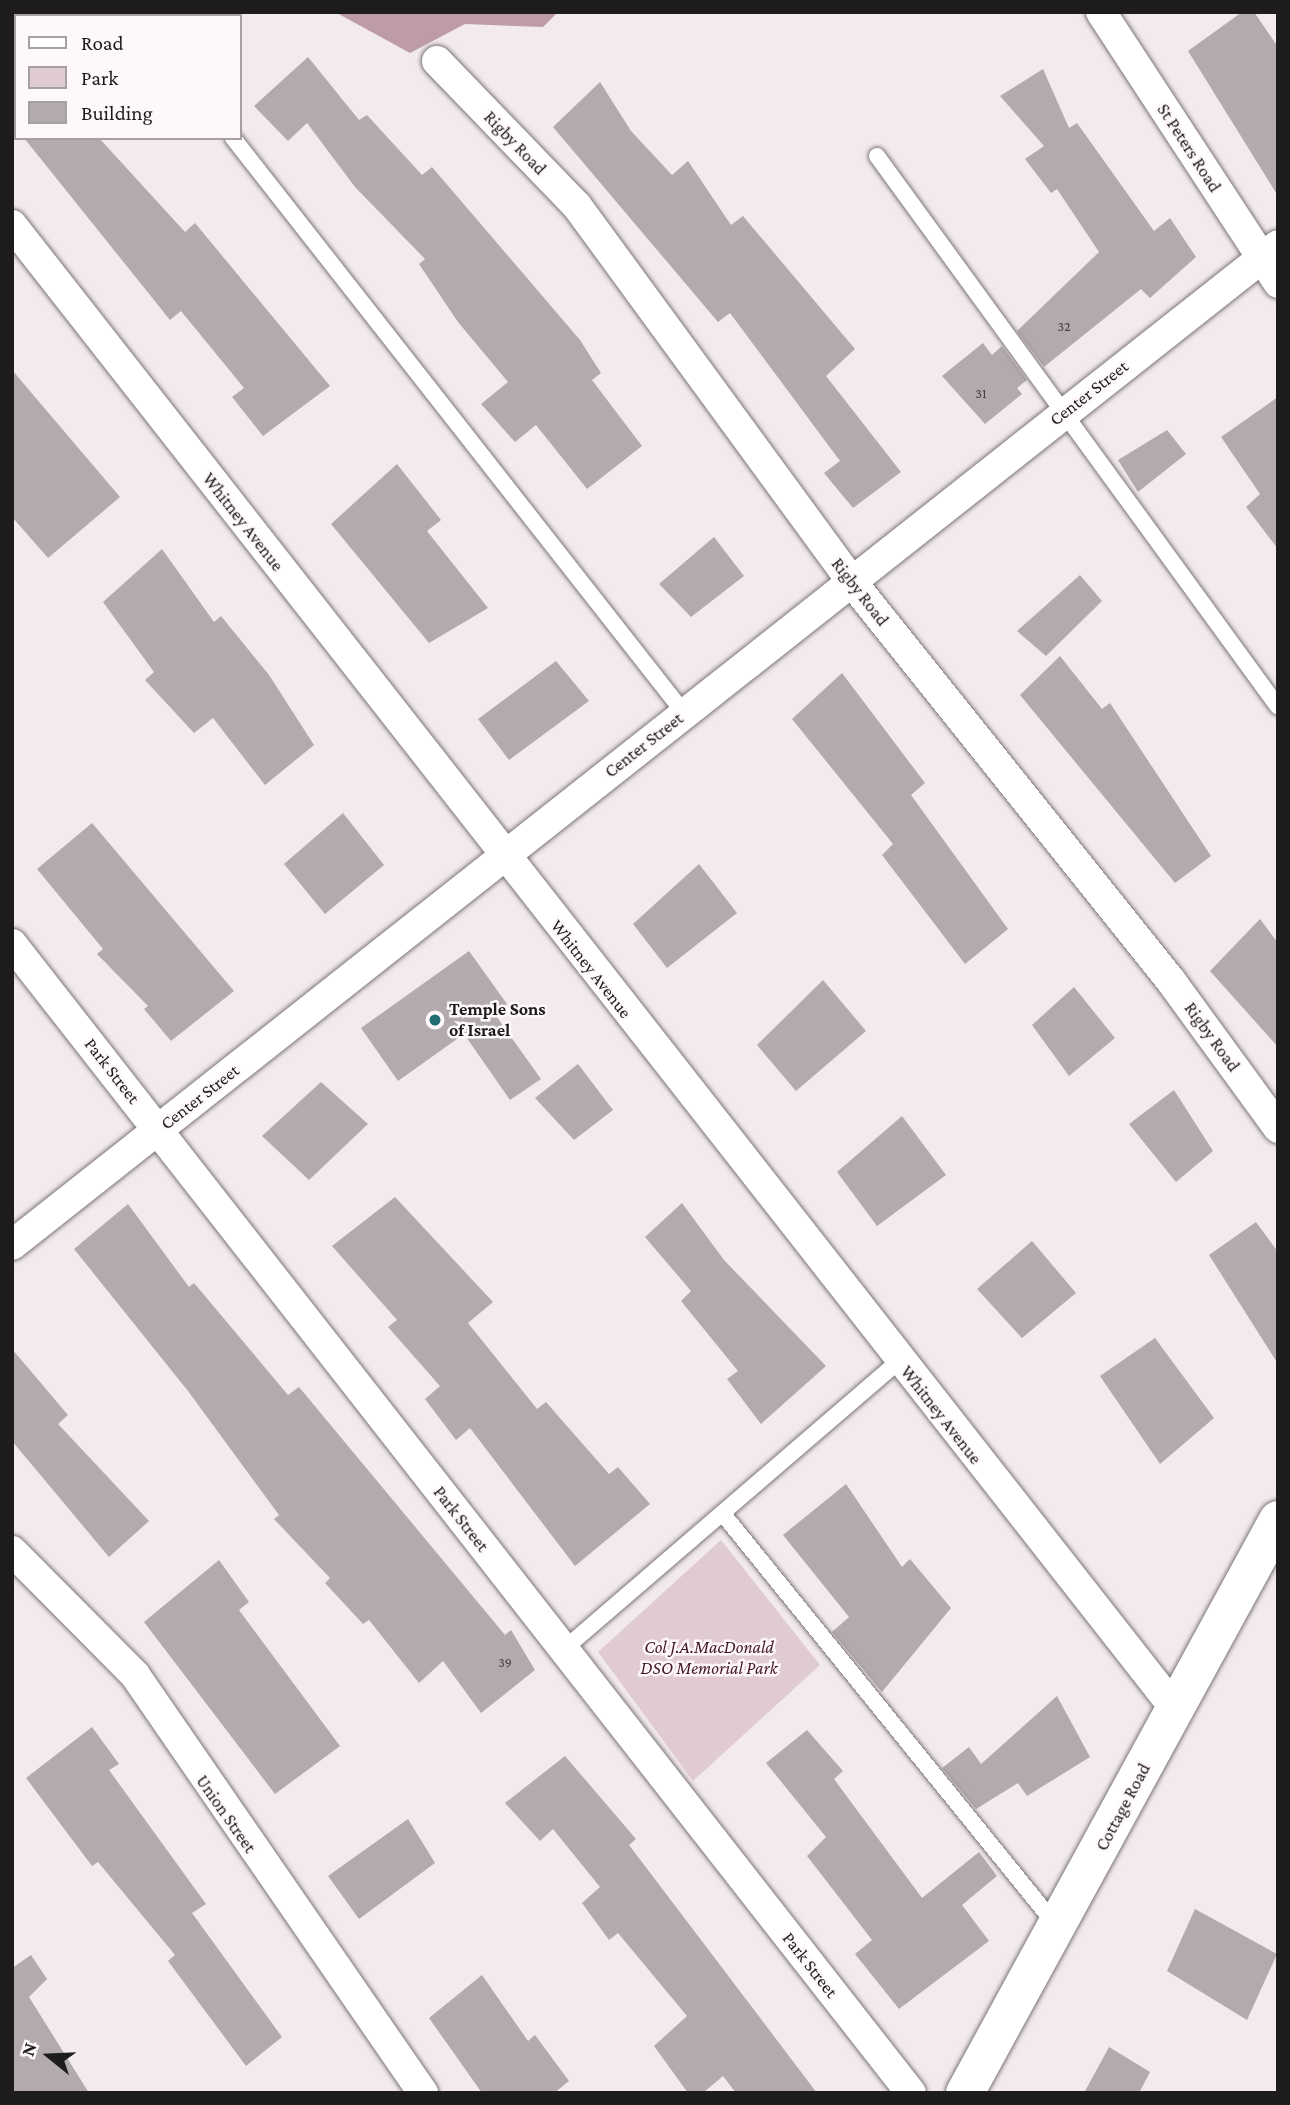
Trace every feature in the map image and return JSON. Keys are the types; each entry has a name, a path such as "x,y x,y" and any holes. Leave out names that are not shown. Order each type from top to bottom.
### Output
{"main road":[{"name":"Cottage Road","path":"965,2093 1059,1929 1278,1520"}],"street":[{"name":"St Peters Road","path":"1101,12 1269,252 1278,284"},
{"name":"Rigby Road","path":"437,61 577,206 851,581 1171,981 1278,1128"},
{"name":"Whitney Avenue","path":"12,225 503,857 1175,1709"},
{"name":"Center Street","path":"12,1245 1269,252"},
{"name":"Park Street","path":"12,944 911,2093"},
{"name":"Union Street","path":"12,1551 135,1675 423,2093"}],"lane":[{"path":"235,140 684,713"},
{"path":"877,156 1060,416 1278,707"},
{"path":"563,1650 899,1361"},
{"path":"723,1514 1059,1929"}],"green space":[{"name":"Col J.A.MacDonald DSO Memorial Park","path":"721,1540 820,1665 693,1781 598,1652"}],"shaded area":[{"path":"335,12 558,12 543,27 465,24 410,53"}],"building":[{"path":"1242,12 1254,12 1278,47 1278,196 1188,51"},
{"path":"308,57 359,120 367,115 422,175 432,167 580,340 601,373 592,380 642,446 587,489 536,425 515,442 481,404 508,382 458,322 419,264 425,259 355,187 307,123 288,141 254,106"},
{"path":"1043,69 1069,128 1077,123 1154,231 1170,218 1196,257 1150,298 1141,289 1044,367 1017,331 1099,252 1057,189 1051,193 1025,159 1044,146 1000,96"},
{"path":"600,82 631,131 672,175 688,161 731,225 743,216 855,349 826,376 901,472 853,508 824,473 840,461 730,313 718,322 553,127"},
{"path":"26,140 101,140 185,232 195,223 330,386 263,436 232,397 244,388 181,311 170,320"},
{"path":"983,343 992,355 1002,346 1027,380 1017,388 1022,394 985,424 942,376"},
{"path":"12,370 120,497 48,558 12,517"},
{"path":"1278,397 1278,549 1246,507 1260,494 1221,437"},
{"path":"1167,430 1186,454 1138,492 1118,460"},
{"path":"397,464 441,520 427,531 488,608 429,643 331,524"},
{"path":"714,537 744,576 691,617 659,584"},
{"path":"162,549 214,622 221,616 269,675 314,745 265,785 213,718 194,733 145,680 154,672 103,602"},
{"path":"1080,575 1102,601 1046,656 1017,631"},
{"path":"1060,656 1102,709 1110,703 1211,856 1175,883 1020,695"},
{"path":"556,661 589,701 509,760 478,719"},
{"path":"842,673 925,783 911,795 1008,929 965,964 882,855 893,844 792,719"},
{"path":"343,813 384,865 325,914 284,864"},
{"path":"92,823 234,991 171,1041 144,1009 148,1006 97,954 103,949 37,869"},
{"path":"699,864 737,913 667,968 633,924"},
{"path":"1260,919 1278,943 1278,1047 1210,971"},
{"name":"Temple Sons of Israel","path":"469,951 507,1004 494,1013 541,1079 510,1100 464,1034 398,1081 361,1028"},
{"path":"823,980 866,1031 796,1091 757,1045"},
{"path":"1074,987 1115,1038 1069,1076 1032,1025"},
{"path":"578,1064 613,1110 574,1140 535,1098"},
{"path":"321,1082 368,1124 309,1180 262,1136"},
{"path":"1174,1090 1213,1151 1176,1182 1129,1124"},
{"path":"902,1116 946,1175 877,1226 837,1172"},
{"path":"395,1197 493,1302 468,1323 537,1409 546,1402 609,1474 618,1467 650,1504 575,1566 470,1428 456,1440 425,1399 440,1386 388,1327 397,1320 332,1246"},
{"path":"682,1203 724,1260 826,1366 761,1424 727,1379 738,1371 681,1301 691,1291 645,1237"},
{"path":"128,1204 189,1287 194,1283 288,1395 299,1387 505,1635 511,1630 535,1670 481,1713 443,1661 419,1683 369,1620 363,1624 325,1583 330,1578 274,1519 279,1515 188,1391 74,1249"},
{"path":"1256,1222 1278,1252 1278,1364 1209,1255"},
{"path":"1032,1241 1076,1293 1022,1338 977,1289"},
{"path":"1155,1338 1214,1418 1160,1464 1100,1376"},
{"path":"12,1349 68,1415 58,1424 149,1521 109,1557 12,1441"},
{"path":"846,1484 902,1567 910,1559 951,1608 882,1692 832,1632 849,1617 783,1535"},
{"path":"219,1560 249,1602 239,1610 340,1746 275,1794 144,1622"},
{"path":"1057,1696 1090,1757 1027,1796 1018,1783 976,1809 942,1768 969,1747 981,1764"},
{"path":"92,1727 119,1764 109,1770 206,1904 192,1913 282,2037 246,2066 168,1961 175,1955 98,1862 92,1866 26,1778"},
{"path":"807,1730 843,1771 834,1779 922,1898 979,1852 997,1876 962,1905 989,1941 899,2009 855,1954 872,1940 807,1856 826,1837 766,1763"},
{"path":"565,1756 636,1839 629,1845 817,2093 736,2093 723,2076 703,2093 688,2093 654,2046 687,2016 618,1933 609,1940 582,1903 600,1887 553,1829 540,1841 505,1803"},
{"path":"408,1819 435,1863 359,1919 328,1876"},
{"path":"1195,1909 1277,1954 1247,2020 1167,1971"},
{"path":"31,1955 47,1979 29,1997 89,2093 12,2093 12,1968"},
{"path":"482,1975 528,2041 535,2035 569,2081 554,2093 482,2093 429,2018"},
{"path":"1109,2047 1150,2072 1139,2093 1084,2093"}],"place":[{"name":"Temple Sons of Israel","path":"435,1020"}]}
